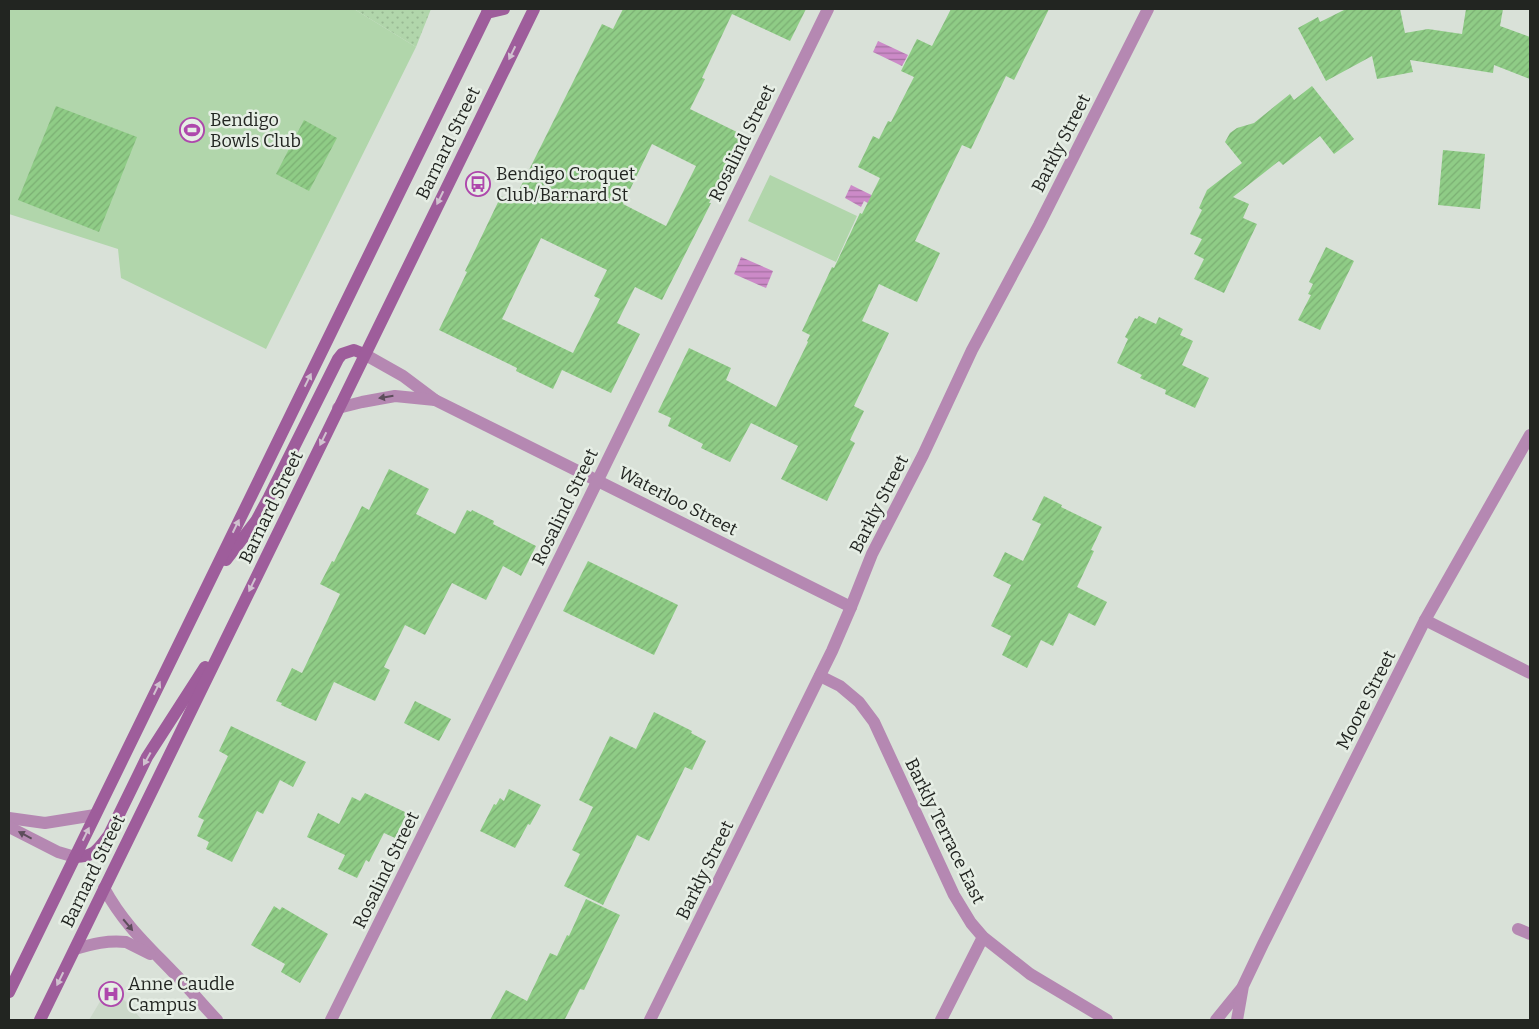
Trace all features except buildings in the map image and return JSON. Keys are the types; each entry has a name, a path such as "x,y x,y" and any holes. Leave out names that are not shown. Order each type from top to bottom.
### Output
{"main road":[{"path":"488,11 504,9"},
{"name":"Barnard Street","path":"40,1020 534,9"},
{"name":"Barnard Street","path":"9,992 488,11"},
{"path":"209,582 256,521 290,458 338,359 342,354 354,350 364,354"},
{"path":"75,857 87,857 96,852 103,844 147,758 189,691 231,630"}],"street":[{"name":"Rosalind Street","path":"331,1020 828,9"},
{"name":"Barkly Street","path":"650,1020 820,676 872,554 923,454 972,350 1043,217 1148,9"},
{"name":"Waterloo Street","path":"364,354 403,376 435,400 851,607"},
{"name":"Waterloo Street","path":"338,408 395,396 435,400"},
{"name":"Moore Street","path":"1237,1020 1244,986 1263,944 1425,620 1530,435"},
{"path":"1425,620 1530,674"},
{"name":"Barkly Terrace East","path":"820,676 840,686 859,702 874,722 954,895 971,923 983,937 1030,974 1107,1020"},
{"path":"9,818 45,823 95,815"},
{"path":"9,827 58,852 75,857"},
{"path":"104,888 121,917 217,1020"},
{"path":"941,1020 983,937"},
{"path":"75,949 107,941 126,942 159,958"},
{"name":"Moore Street","path":"1216,1020 1244,986"}],"shaded area":[{"path":"878,41 908,55 902,66 873,52"},
{"path":"851,185 904,211 900,219 864,201 861,207 845,198"},
{"path":"741,257 773,271 766,288 734,274"},
{"name":"Anne Caudle Campus","path":"110,985 128,1004 142,1020 89,1020"}],"green space":[{"name":"Bendigo Bowls Club","path":"9,9 354,9 416,47 266,349 121,278 118,249 9,214"},
{"path":"354,9 431,9 416,47"},
{"path":"770,175 857,216 836,262 748,221"}],"place":[{"name":"Bendigo Bowls Club","path":"192,130"},
{"name":"Bendigo Croquet Club/Barnard St","path":"478,184"},
{"name":"Anne Caudle Campus","path":"111,994"}]}
